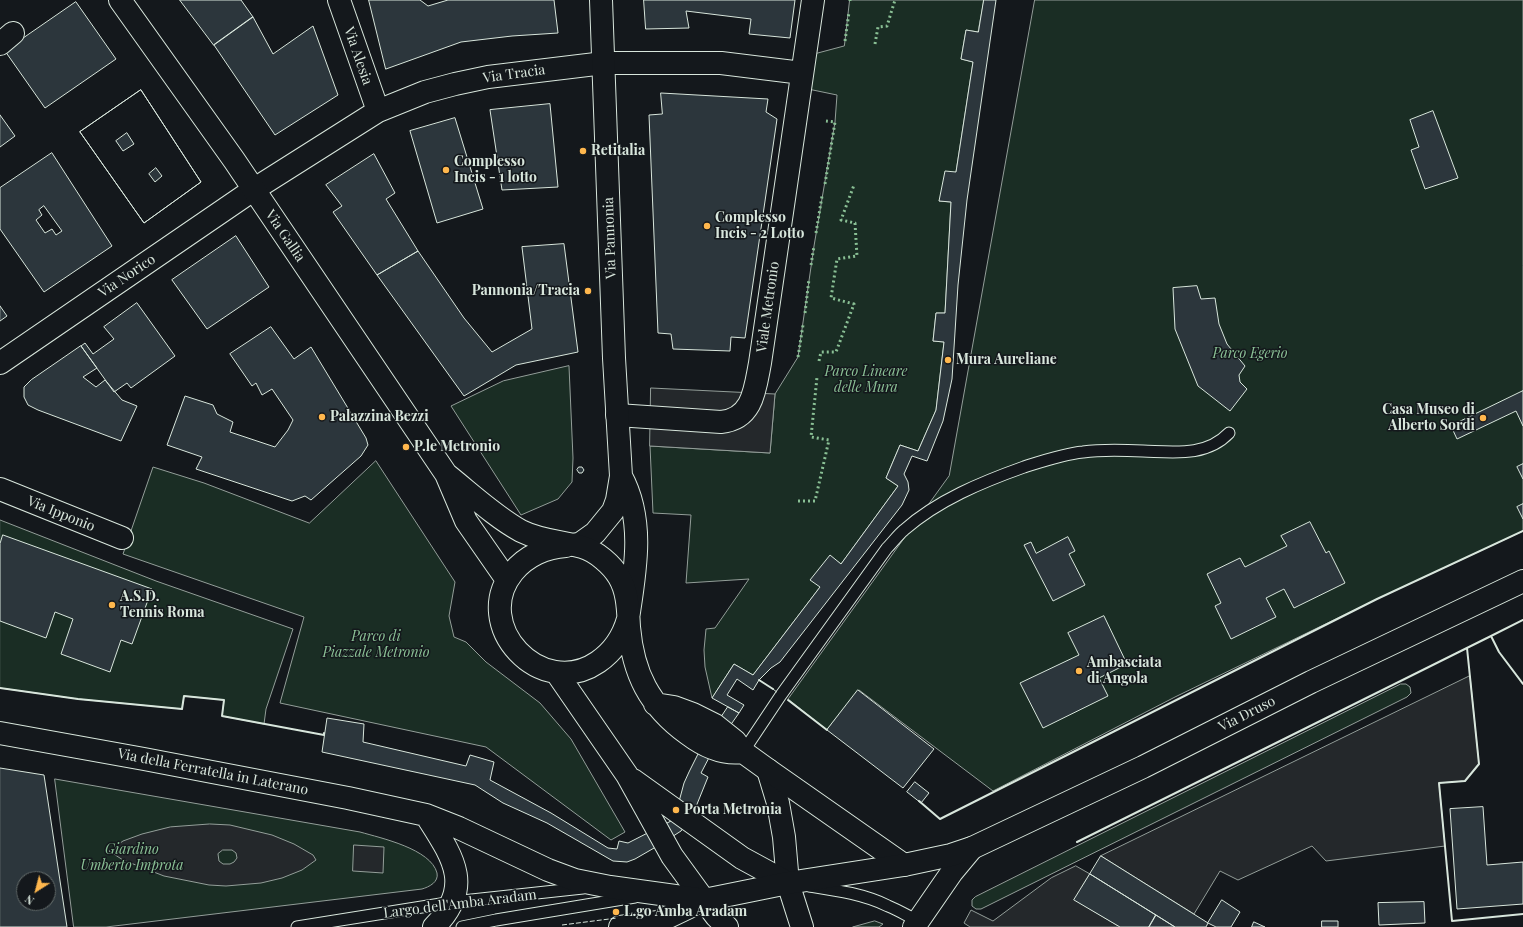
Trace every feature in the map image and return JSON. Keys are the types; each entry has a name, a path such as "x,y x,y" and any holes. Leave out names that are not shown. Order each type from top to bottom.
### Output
{"main road":[{"name":"Via Gallia","path":"120,0 253,190 446,474"},
{"name":"Via Alesia","path":"339,0 378,111"},
{"name":"Via Pannonia","path":"601,0 617,415 621,476"},
{"name":"Viale Metronio","path":"617,415 721,422 736,419 749,406 756,386 760,363 813,0"},
{"name":"Via Tracia","path":"253,190 378,111 425,92 472,80 604,63 721,63 802,73"},
{"name":"Via Norico","path":"0,363 253,190"},
{"path":"446,474 496,514 522,531 538,538 582,547 605,561 619,576 627,596 632,650 645,689 655,704 680,729 703,745 724,752 743,752"},
{"path":"446,474 466,521 507,580"},
{"path":"621,476 633,504 636,529 635,569 628,618 621,638 604,658 592,666 580,671 566,673 545,670 521,656 507,636 500,617 500,607 507,580 520,565 533,555 550,548 581,543 595,534 613,510 617,500 621,476"},
{"name":"Via Ipponio","path":"0,489 122,538"},
{"name":"Via Druso","path":"704,900 788,883 904,865 951,855 972,848 1143,767 1311,682 1523,581"},
{"path":"556,672 627,775 672,856 716,916 727,927"},
{"path":"655,704 674,707 693,714 715,725 735,741 743,752 904,865"},
{"name":"Via della Ferratella in Laterano","path":"0,733 348,798 426,816"},
{"path":"768,770 778,803 784,836 788,883 802,927"},
{"path":"627,775 742,858 788,883"},
{"path":"426,816 447,849 457,877 456,891 453,902 446,914 434,927"},
{"name":"Largo dell'Amba Aradam","path":"426,816 466,831 563,876 580,882 704,900"},
{"path":"913,925 952,872 972,848"},
{"path":"620,927 658,922 704,900"}],"lane":[{"path":"743,752 781,695 888,548 902,531 928,512 956,496 994,478 1061,456 1081,452 1106,450 1188,452 1203,449 1219,442 1229,433"},
{"path":"788,883 870,899 887,905 913,925"},
{"name":"Largo dell'Amba Aradam","path":"297,927 453,902 600,885"},
{"name":"Largo dell'Amba Aradam","path":"462,927 636,897 655,892"}],"green space":[{"name":"Parco Lineare delle Mura","path":"850,0 984,0 978,32 966,30 961,59 973,62 956,172 939,201 951,202 945,313 936,313 933,341 944,342 936,410 918,451 900,445 886,478 898,486 841,564 830,556 820,587 753,675 734,664 712,698 705,667 704,650 706,629 715,628 749,579 686,583 691,515 653,513 650,446 770,453 775,394 798,357 814,246 835,122 837,95 808,89 814,54 844,46"},
{"name":"Parco Egerio","path":"1035,0 1523,0 1523,531 1377,599 1175,697 993,791 859,690 827,730 788,699 949,476"},
{"path":"569,366 573,458 572,482 558,499 521,515 451,406 503,381"},
{"name":"Parco di Piazzale Metronio","path":"376,461 455,582 449,616 454,637 466,642 486,662 540,703 571,739 625,832 611,840 486,747 280,703 304,617 123,554 153,467 204,483 309,523"},
{"name":"A.S.D. Tennis Roma","path":"0,520 156,581 293,629 266,709 264,724 222,716 224,700 184,696 182,709 78,699 0,688"},
{"path":"1401,684 1406,684 1410,687 1411,693 1407,697 981,909 976,909 972,906 972,900 975,897"},
{"name":"Giardino Umberto Improta","path":"55,779 360,832 392,841 416,851 433,865 437,876 433,884 422,889 106,927 74,927"},
{"path":"875,921 883,924 879,927 853,927"}],"shaded area":[{"path":"651,388 775,394 770,453 650,446"},
{"path":"1470,676 1479,764 1465,781 1439,783 1445,846 1326,861 1312,846 1238,880 1220,871 1194,914 1101,856"},
{"name":"Giardino Umberto Improta","path":"210,824 230,825 272,835 294,844 313,855 316,860 302,870 282,878 261,883 226,886 209,885 164,876 123,860 109,851 123,841 142,834 170,827","holes":["223,850 232,850 236,853 237,858 234,862 230,864 223,864 219,861 218,854"]},
{"path":"354,845 384,847 383,873 353,871"},
{"path":"1076,866 1090,874 1075,900 1120,927 970,927 964,923 971,910 993,921 1051,878"}],"building":[{"path":"180,0 241,0 253,17 214,45"},
{"path":"369,0 420,0 428,6 448,0 554,0 558,33 512,36 461,42 386,69"},
{"path":"644,0 795,0 790,38 749,34 751,19 686,11 689,28 646,29"},
{"name":"Mura Aureliane","path":"984,0 996,0 967,200 958,285 952,379 943,421 927,461 912,456 904,474 908,482 909,490 902,505 780,662 771,668 759,680 753,690 737,679 727,695 744,705 739,713 712,698 734,664 753,675 820,587 810,580 830,555 841,564 898,486 886,478 900,445 918,451 936,410 944,342 933,341 936,313 945,313 951,202 939,201 945,171 956,172 973,62 961,59 966,30 978,32"},
{"path":"76,2 116,59 45,108 5,51"},
{"path":"253,17 273,54 313,26 338,95 275,135 214,45"},
{"path":"141,90 201,182 144,223 80,132","holes":["127,133 134,144 123,151 116,141","156,168 162,176 155,182 149,174"]},
{"path":"141,90 201,182 144,223 80,132"},
{"name":"Complesso Incis - 2 Lotto","path":"661,93 768,99 766,112 777,119 745,338 731,337 730,351 673,349 671,334 658,333 649,115 662,114"},
{"path":"550,104 558,187 502,190 490,110"},
{"path":"1433,111 1458,178 1425,189 1411,150 1419,147 1410,120"},
{"path":"0,115 15,136 0,147"},
{"name":"Complesso Incis - 1 lotto","path":"455,118 483,209 437,223 410,131"},
{"path":"52,153 112,246 44,292 0,229 0,188","holes":["44,206 62,231 56,235 52,229 45,233 36,220 42,215 39,210"]},
{"path":"374,154 395,193 386,199 418,251 377,275 333,212 342,206 326,185"},
{"path":"236,236 269,287 207,329 172,280"},
{"path":"564,244 578,352 516,365 464,396 377,275 418,251 464,318 492,352 532,329 522,247"},
{"path":"1197,286 1201,299 1215,298 1219,324 1227,344 1245,366 1239,375 1240,382 1247,389 1230,411 1198,386 1175,329 1173,288"},
{"path":"137,303 175,356 131,388 127,383 114,392 81,346 85,343 93,354 114,339 104,327"},
{"path":"0,306 7,316 0,321"},
{"name":"Palazzina Bezzi","path":"271,327 294,359 311,347 366,438 368,445 361,456 311,500 305,496 292,501 196,469 202,457 167,445 185,396 213,405 217,414 233,422 230,432 275,447 288,430 293,420 272,389 262,395 256,383 252,386 230,354"},
{"path":"81,346 97,368 83,377 96,387 105,380 122,400 137,406 121,441 38,410 28,405 24,397 24,387 31,380"},
{"name":"Casa Museo di Alberto Sordi","path":"1523,391 1523,426 1516,411 1457,439 1451,426"},
{"path":"1523,464 1523,479 1517,467"},
{"path":"579,467 582,467 584,470 582,473 579,473 577,470"},
{"path":"1523,504 1523,519 1517,507"},
{"path":"1310,522 1326,553 1329,551 1345,583 1294,608 1284,589 1266,598 1276,617 1231,639 1215,606 1221,603 1207,574 1240,558 1245,567 1287,546 1281,536"},
{"path":"3,535 152,589 132,644 121,640 110,672 61,654 73,619 55,612 46,638 0,621 0,544"},
{"path":"1068,537 1075,551 1069,554 1085,585 1053,601 1024,545 1031,542 1036,553"},
{"name":"Ambasciata di Angola","path":"1104,616 1127,664 1099,678 1108,696 1043,728 1020,683 1079,655 1068,633"},
{"path":"858,690 934,749 903,788 827,730"},
{"path":"728,707 739,713 713,750 701,773 708,777 693,814 681,831 635,859 627,862 613,861 547,823 503,803 475,785 322,752 327,718 364,724 363,742 466,766 470,755 494,762 490,780 551,813 608,848 617,849 619,841 628,843 671,821 677,809 684,783 703,744"},
{"path":"0,768 44,775 67,927 0,927"},
{"path":"915,782 929,793 921,803 907,792"},
{"path":"1483,807 1487,865 1523,862 1523,904 1457,909 1450,809"},
{"path":"1101,856 1208,923 1206,927 1175,927 1090,874"},
{"path":"1090,874 1156,915 1149,927 1120,927 1074,900"},
{"path":"1222,900 1240,912 1231,927 1216,927 1208,923"},
{"path":"1424,902 1425,923 1379,925 1378,903"},
{"path":"1156,915 1175,927 1149,927"},
{"path":"1322,921 1338,921 1338,927 1322,927"},
{"path":"1254,922 1265,927 1252,927"}],"hedge":[{"path":"875,44 878,27 887,26 895,0"},
{"path":"845,41 849,12"},
{"path":"825,184 835,122 826,121"},
{"path":"819,361 821,352 836,352 854,304 831,298 837,259 857,256 855,223 841,220 854,185"},
{"path":"816,233 822,196"},
{"path":"811,265 814,246"},
{"path":"805,313 809,279"},
{"path":"798,357 803,325"},
{"path":"798,501 815,501 829,440 811,437 817,377"}],"fence":[{"path":"773,689 778,693"},
{"path":"562,925 617,918"}],"wall":[{"path":"919,801 940,819 1377,599 1523,531"},
{"path":"1523,620 1491,636 1499,652 1523,684"},
{"path":"1077,842 1491,636"},
{"path":"1467,648 1479,764 1465,781 1439,783 1452,921 1523,914"},
{"path":"759,680 773,689"},
{"path":"0,688 78,699 182,709 184,696 224,700 222,716 324,735 324,733"},
{"path":"788,700 827,730"}],"place":[{"name":"Retitalia","path":"583,151"},
{"name":"Complesso Incis - 1 lotto","path":"446,170"},
{"name":"Complesso Incis - 2 Lotto","path":"707,226"},
{"name":"Pannonia/Tracia","path":"588,291"},
{"name":"Mura Aureliane","path":"948,360"},
{"name":"Palazzina Bezzi","path":"322,417"},
{"name":"Casa Museo di Alberto Sordi","path":"1483,418"},
{"name":"P.le Metronio","path":"406,447"},
{"name":"A.S.D. Tennis Roma","path":"112,605"},
{"name":"Ambasciata di Angola","path":"1079,671"},
{"name":"Porta Metronia","path":"676,810"},
{"name":"L.go Amba Aradam","path":"616,912"}]}
